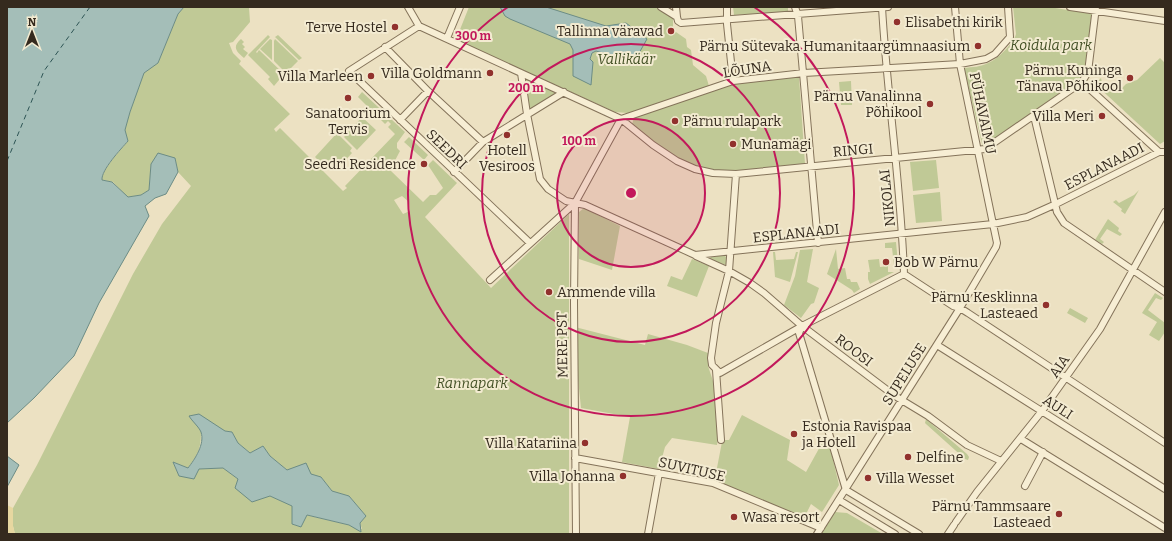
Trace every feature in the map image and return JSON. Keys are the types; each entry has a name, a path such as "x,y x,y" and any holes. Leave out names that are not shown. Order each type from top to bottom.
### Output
{"street":[{"path":"408,7 419,26 386,48 428,91 483,142"},
{"path":"447,38 460,7"},
{"path":"661,7 677,17"},
{"path":"676,7 678,21 682,23 888,7"},
{"path":"727,7 733,81"},
{"path":"795,7 798,14 804,73 818,243"},
{"name":"NIKOLAI","path":"882,7 886,69 902,233 904,274"},
{"name":"PÜHAVAIMU","path":"955,7 960,64 994,224"},
{"name":"LÕUNA","path":"621,119 733,81 804,73 960,64 986,59 995,54 1008,40 1011,34 1008,7"},
{"path":"1070,7 1096,9 1165,21"},
{"path":"1096,9 1088,72 1082,82 1162,152"},
{"name":"RINGI","path":"419,26 621,119 653,145 677,161 695,169 713,173 736,174 985,150 1082,82"},
{"name":"SEEDRI","path":"386,48 349,71 530,243"},
{"name":"ESPLANAADI","path":"521,73 527,114 540,179 548,189 566,201 585,204 695,255 994,224 1027,218 1162,152"},
{"path":"400,120 428,91"},
{"path":"454,172 483,142 564,92"},
{"path":"1034,116 1057,212 1064,223 1165,292"},
{"name":"MERE PST","path":"576,534 575,203 621,119"},
{"path":"721,440 718,371 712,365 711,361 716,323 729,271 736,174"},
{"path":"490,280 575,203"},
{"name":"AIA","path":"948,534 977,492 1042,411 1100,329 1165,212"},
{"name":"SUPELUSE","path":"817,534 937,345 996,247 997,243 994,224"},
{"name":"ROOSI","path":"695,255 729,271 756,287 802,326 902,400 928,416 967,444 1001,461"},
{"path":"718,371 904,274 953,306 960,308 1165,443"},
{"path":"802,326 799,333 846,490 919,534"},
{"name":"AULI","path":"937,345 1165,489"},
{"path":"1021,439 1165,528"},
{"path":"1025,486 1043,452"},
{"name":"SUVITUSE","path":"575,458 712,483 821,528"},
{"path":"648,534 659,473"},
{"path":"839,500 895,534"}],"green space":[{"name":"Rannapark","path":"184,7 249,7 250,22 233,42 229,43 233,53 241,61 239,64 290,114 274,129 276,132 280,128 343,191 347,188 345,186 395,134 388,127 391,124 388,121 385,124 358,97 362,92 405,132 397,143 397,148 400,151 390,170 423,202 430,195 436,195 443,188 428,165 433,160 457,183 425,217 491,288 569,214 569,534 15,534 13,526 13,508 37,465 133,274 162,224 191,186 178,172 175,158 151,164 149,190 141,195 127,197 113,182 102,180 108,165 128,141 124,130 144,72 158,63 178,14","holes":["402,196 409,202 410,211 403,214 394,200","201,432 232,432 238,443 250,453 263,446 270,456 287,470 321,477 332,491 349,496 366,516 360,523 362,529 306,515 301,527 292,524 293,506 238,479 223,468 199,469 179,476 173,462 188,468 198,451"]},
{"name":"Vallikäär","path":"469,7 658,7 673,17 673,30 686,39 687,47 691,50 693,65 706,76 709,86 635,112 615,112 459,41 457,37"},
{"path":"733,7 788,7 788,12 734,15"},
{"name":"Koidula park","path":"1013,7 1049,7 1093,14 1084,72 1079,79 983,148 964,68 979,66 992,61 1009,46 1016,34"},
{"path":"268,35 270,37 256,52 257,53 259,50 284,74 274,86 268,79 270,77 248,55"},
{"path":"278,35 302,58 299,60 275,37"},
{"path":"241,39 244,42 242,44 245,47 243,49 248,53 244,58 236,49 238,42"},
{"path":"270,39 272,40 272,60 260,49"},
{"path":"275,39 298,61 286,73 274,61"},
{"path":"1160,58 1165,63 1165,141 1160,144 1095,84 1101,78 1102,83 1114,93 1117,93 1126,84 1137,80"},
{"path":"799,77 805,164 735,172 721,172 693,164 682,159 651,139 632,124 634,118 733,84"},
{"path":"523,78 554,92 555,95 531,109 529,107"},
{"path":"851,81 852,105 841,105 839,82"},
{"path":"362,117 376,130 357,150 344,137"},
{"path":"337,133 352,148 350,151 352,153 339,167 333,162 326,168 315,157"},
{"path":"409,137 428,155 424,160 404,142"},
{"path":"936,160 939,188 913,191 910,162"},
{"path":"1139,190 1125,214 1121,211 1122,209 1113,202 1116,200 1119,203 1134,195"},
{"path":"940,192 942,221 916,223 913,195"},
{"path":"584,208 620,226 612,270 579,259 579,212"},
{"path":"1108,219 1119,228 1118,231 1122,234 1120,236 1107,229 1100,239 1104,242 1102,244 1095,240"},
{"path":"896,242 898,264 894,265 892,248 885,248 885,243"},
{"path":"813,249 807,282 819,288 814,303 811,304 801,318 784,305 795,276 800,250"},
{"path":"836,249 838,269 845,268 847,279 850,279 851,282 857,282 860,289 854,293 852,290 827,274"},
{"path":"773,252 775,252 776,260 794,259 796,252 798,252 790,282 775,277"},
{"path":"724,255 727,258 726,265 710,259 711,257"},
{"path":"692,259 709,266 697,297 667,286 671,276 682,280"},
{"path":"879,259 880,267 888,266 888,272 894,272 870,284 868,279 868,272 870,272 868,260"},
{"path":"1155,293 1163,298 1161,300 1156,298 1148,310 1165,323 1165,332 1159,341 1149,335 1157,322 1142,313"},
{"path":"1070,308 1088,318 1085,323 1067,313"},
{"path":"575,327 645,345 648,334 687,345 708,353 708,366 714,384 718,437 717,445 672,438 665,447 659,469 622,462 630,417 581,408 575,349"},
{"path":"742,415 790,440 787,460 806,472 827,434 839,485 822,512 811,504 804,518 716,482 716,473 722,442 724,440 729,440"},
{"path":"926,419 967,454 969,457 968,460 926,424"},
{"path":"835,512 847,513 883,534 821,534"}],"sand":[{"path":"7,505 13,508 13,526 15,534 7,534"}],"water":[{"path":"7,7 184,7 178,14 158,63 144,73 125,130 128,141 108,165 102,180 112,182 128,197 141,195 149,190 151,164 158,153 175,158 178,172 166,194 155,198 145,206 149,216 99,303 74,356 34,398 7,423"},
{"path":"500,7 546,7 606,26 626,23 647,39 634,62 596,51 592,53 590,59 593,62 591,85 573,76 573,50 570,44 510,19 505,16"},
{"path":"199,414 225,431 232,432 238,443 250,453 263,446 270,456 287,470 306,463 311,474 321,477 332,491 349,496 366,516 360,523 361,532 349,525 307,515 301,527 292,524 292,506 270,496 252,502 235,488 238,479 223,468 199,469 194,479 179,476 173,462 188,468 196,456 202,441 199,428 189,416"},
{"path":"7,456 19,465 7,487"}],"ferry route":[{"path":"7,161 44,71 90,7"}],"place":[{"name":"Elisabethi kirik","path":"897,22"},
{"name":"Terve Hostel","path":"395,27"},
{"name":"Tallinna väravad","path":"671,31"},
{"name":"Pärnu Sütevaka Humanitaargümnaasium","path":"978,46"},
{"name":"Villa Goldmann","path":"490,73"},
{"name":"Villa Marleen","path":"371,76"},
{"name":"Pärnu Kuninga Tänava Põhikool","path":"1130,78"},
{"name":"Sanatoorium Tervis","path":"348,98"},
{"name":"Pärnu Vanalinna Põhikool","path":"930,104"},
{"name":"Villa Meri","path":"1102,116"},
{"name":"Pärnu rulapark","path":"675,121"},
{"name":"Hotell Vesiroos","path":"507,135"},
{"name":"Munamägi","path":"733,144"},
{"name":"Seedri Residence","path":"424,164"},
{"name":"Bob W Pärnu","path":"886,262"},
{"name":"Ammende villa","path":"549,292"},
{"name":"Pärnu Kesklinna Lasteaed","path":"1046,305"},
{"name":"Estonia Ravispaa ja Hotell","path":"794,434"},
{"name":"Villa Katariina","path":"585,443"},
{"name":"Delfine","path":"908,457"},
{"name":"Villa Johanna","path":"623,476"},
{"name":"Villa Wesset","path":"868,478"},
{"name":"Pärnu Tammsaare Lasteaed","path":"1059,514"},
{"name":"Wasa resort","path":"734,517"}]}
